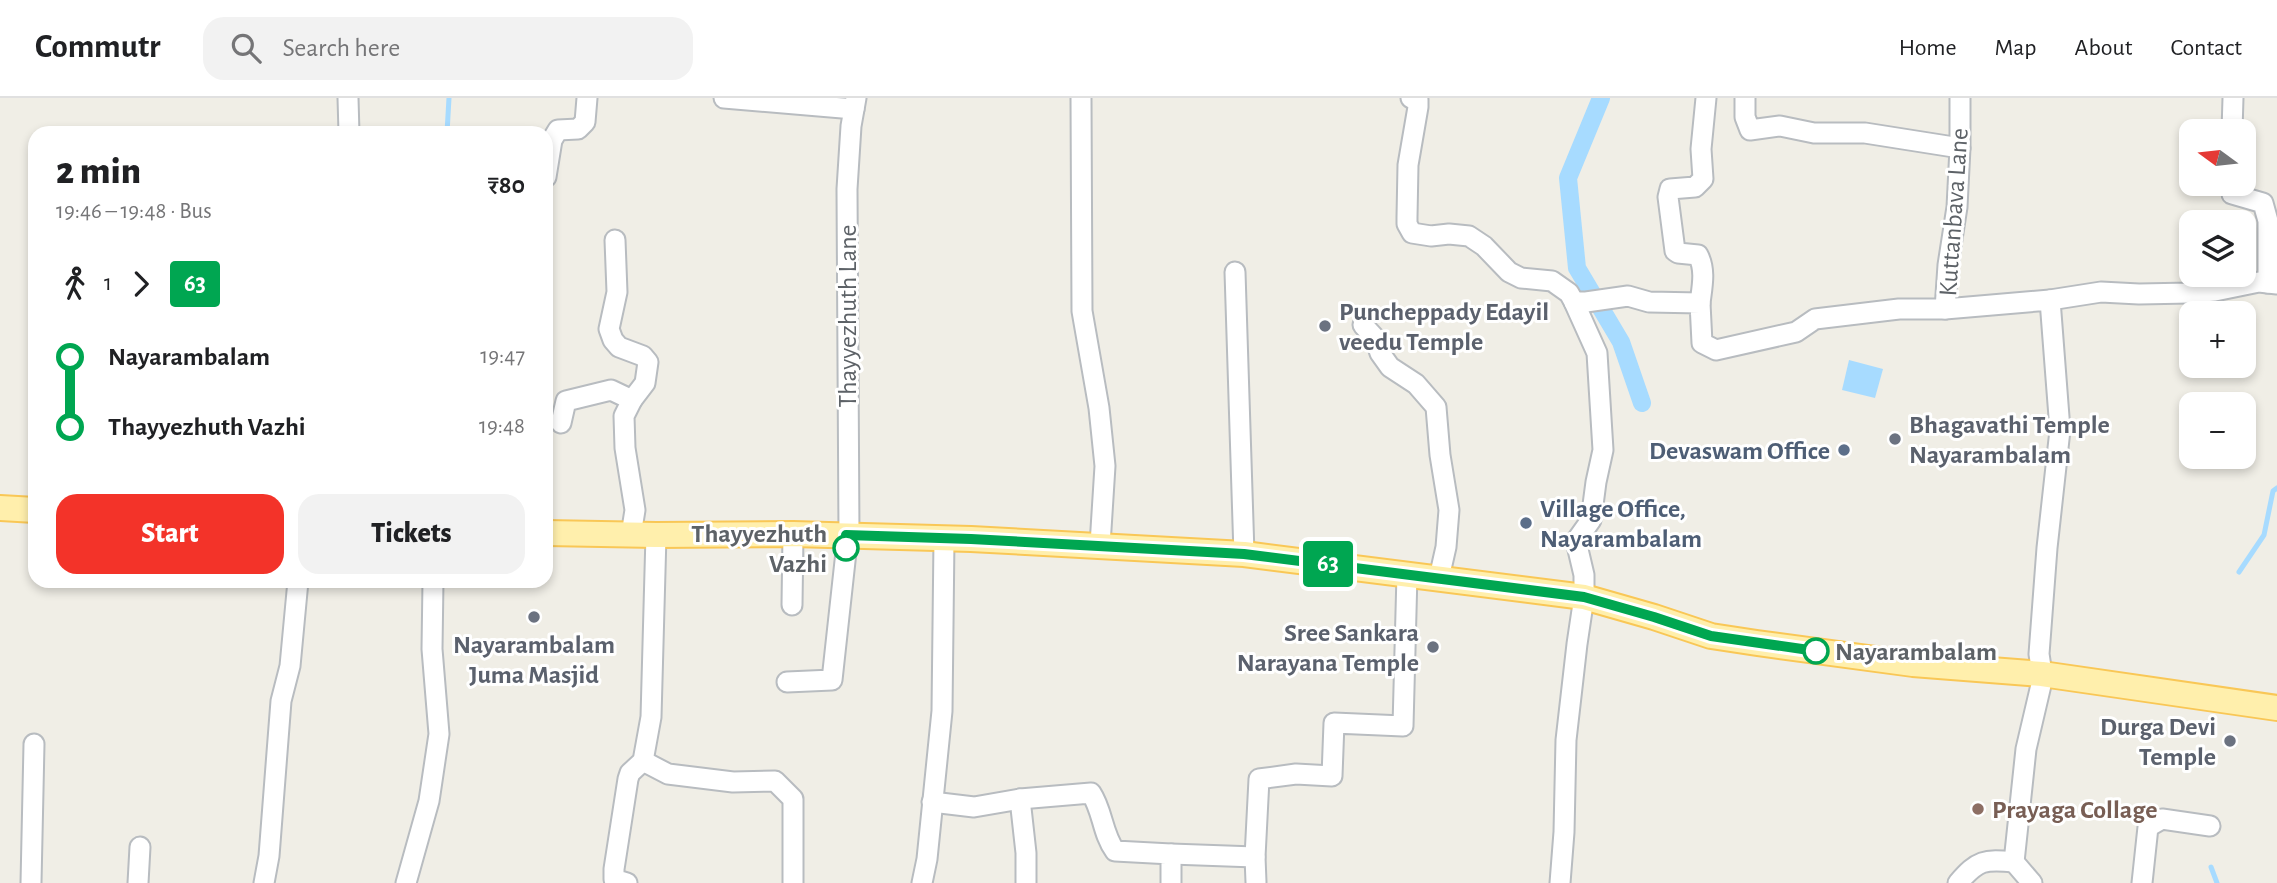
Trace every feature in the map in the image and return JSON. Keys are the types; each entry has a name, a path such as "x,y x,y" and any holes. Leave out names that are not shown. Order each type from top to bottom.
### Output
{"main road":[{"path":"0,508 28,510"},
{"path":"553,533 847,535 1100,545 1244,554 1584,597 1711,636 1913,663 2042,674 2277,708"}],"street":[{"path":"348,98 349,126"},
{"path":"553,138 558,130 578,130 585,122 587,98"},
{"path":"724,98 855,104"},
{"path":"1081,98 1082,311 1099,408 1105,466 1100,545"},
{"path":"1411,98 1418,100 1408,164 1407,224 1412,233 1469,236 1484,246 1508,272 1521,278 1552,281 1580,302 1597,353 1603,450 1591,520 1576,541 1584,575 1584,597 1566,740 1560,883"},
{"path":"1706,98 1701,149 1703,179 1695,187 1670,189 1668,197 1673,248 1678,253 1698,255 1700,261 1703,280 1700,303 1702,343 1716,350 1796,332 1815,319 1899,309 1945,309"},
{"path":"1745,98 1745,117 1750,130 1780,126 1814,133 1865,133 1960,148"},
{"name":"Kuttanbava Lane","path":"1960,98 1957,207 1948,265 1945,309 2050,300 2102,292 2139,295 2190,293 2259,282 2273,284"},
{"path":"2232,119 2233,98"},
{"name":"Thayyezhuth Lane","path":"786,681 832,680 847,535 847,202 855,104"},
{"path":"2240,196 2263,202 2268,220 2273,284"},
{"path":"615,240 617,292 609,329 619,347 643,356 648,362 645,383 624,416 625,448 635,510 631,535"},
{"path":"1235,272 1244,554"},
{"path":"1580,302 1628,296 1649,302 1700,303"},
{"path":"2014,862 2026,749 2042,674 2039,653 2060,430 2050,300"},
{"path":"1363,326 1375,338 1380,353 1390,367 1416,384 1436,407 1449,510 1446,547 1439,578"},
{"path":"561,423 566,401 611,390 632,401"},
{"path":"792,605 793,534"},
{"path":"627,883 614,879 614,869 628,779 630,773 643,761 651,717 656,535"},
{"path":"922,883 927,859 942,711 944,539"},
{"path":"1256,882 1259,779 1296,774 1332,776 1335,723 1403,726 1407,574"},
{"path":"264,883 269,856 281,701 290,666 297,588"},
{"path":"406,883 429,801 439,734 432,649 433,588"},
{"path":"31,883 34,744"},
{"path":"643,761 668,774 733,782 775,781 793,799 793,883"},
{"path":"932,802 974,807 1020,799 1091,793 1098,804 1107,840 1115,851 1255,857"},
{"path":"1020,799 1026,853 1026,883"},
{"path":"2142,883 2148,827 2162,819 2210,827"},
{"path":"138,883 140,847"},
{"path":"1171,853 1171,883"},
{"path":"1958,883 1972,867 1990,860 2014,862 2032,883"}],"water":[{"path":"1849,360 1883,369 1875,398 1842,390"}],"waterway":[{"path":"447,126 449,98"},
{"path":"1601,98 1568,178 1577,268 1621,342 1642,403"},
{"path":"2239,572 2264,535 2273,491 2277,488"},
{"path":"2211,867 2217,883"}],"bus line":[{"name":"63","path":"846,548 846,535 1100,545 1244,554 1584,597 1711,636 1816,651"}],"place":[{"name":"Puncheppady Edayil veedu Temple","path":"1325,326"},
{"name":"Bhagavathi Temple Nayarambalam","path":"1895,439"},
{"name":"Devaswam Office","path":"1844,450"},
{"name":"Village Office, Nayarambalam","path":"1526,523"},
{"name":"Thayyezhuth Vazhi","path":"846,548"},
{"name":"Nayarambalam Juma Masjid","path":"534,617"},
{"name":"Sree Sankara Narayana Temple","path":"1433,647"},
{"name":"Nayarambalam","path":"1816,651"},
{"name":"Durga Devi Temple","path":"2230,741"},
{"name":"Prayaga Collage","path":"1978,809"}]}
